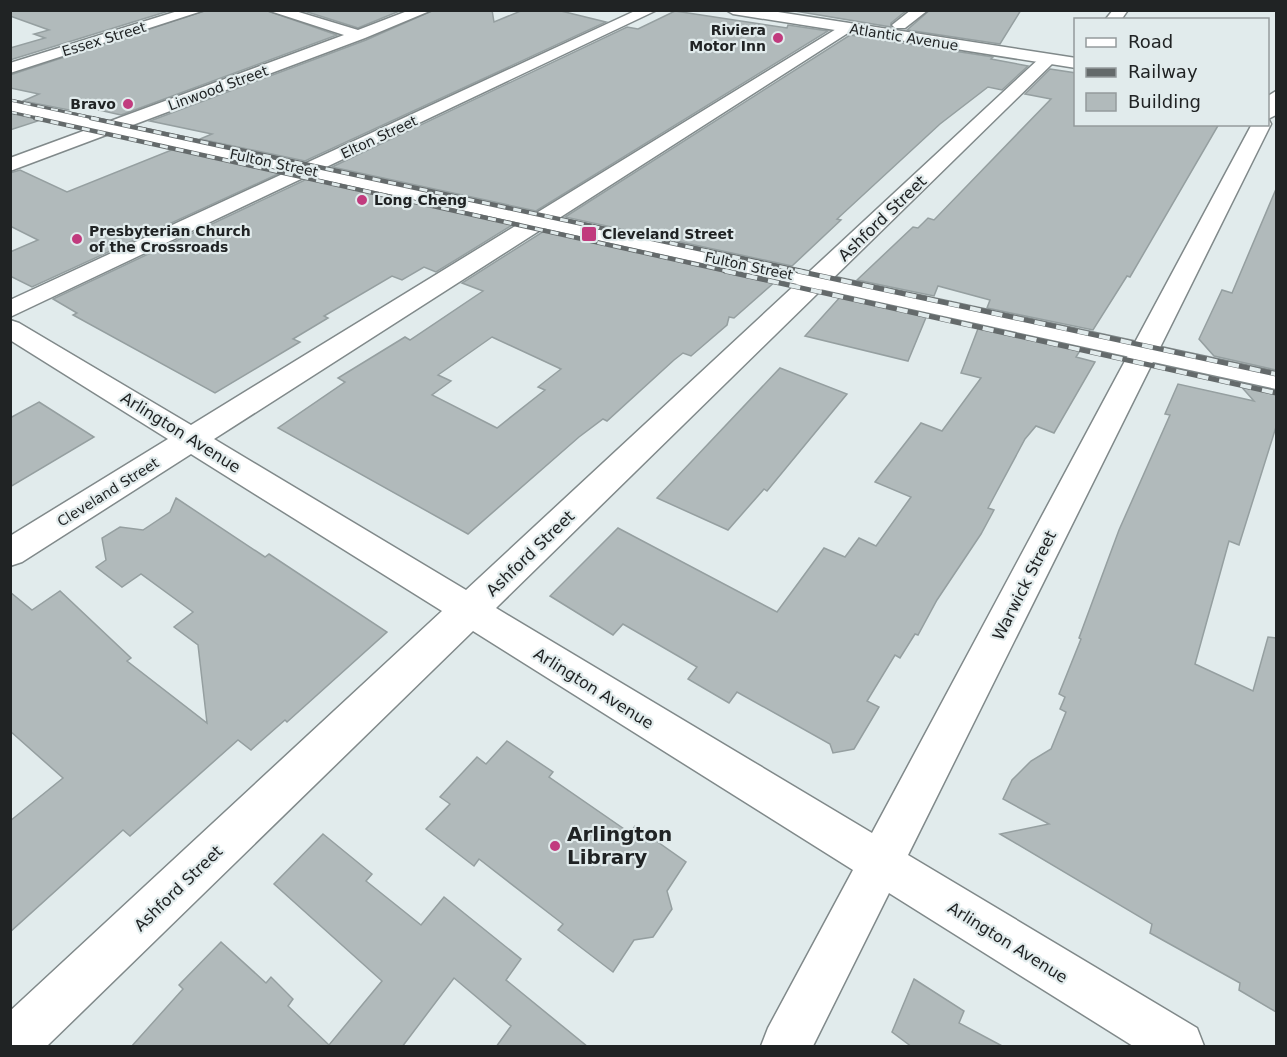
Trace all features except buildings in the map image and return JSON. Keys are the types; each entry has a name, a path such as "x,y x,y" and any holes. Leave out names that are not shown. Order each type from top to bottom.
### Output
{"street":[{"name":"Essex Street","path":"10,68 198,10"},
{"path":"274,10 360,35"},
{"name":"Linwood Street","path":"10,165 425,10"},
{"name":"Elton Street","path":"10,310 650,10"},
{"name":"Atlantic Avenue","path":"733,10 1066,58"},
{"name":"Atlantic Avenue","path":"803,10 900,25 1066,58"},
{"path":"900,25 921,10"},
{"name":"Cleveland Street","path":"10,553 846,28"},
{"name":"Ashford Street","path":"11,1047 817,281 1066,58"},
{"path":"1269,112 1276,96"},
{"name":"Fulton Street","path":"10,105 1276,381"},
{"name":"Warwick Street","path":"786,1047 1261,126"},
{"name":"Arlington Avenue","path":"10,328 1179,1047"}],"railway":[{"path":"10,100 98,119"},
{"path":"10,112 42,119"},
{"path":"35,118 731,272"},
{"path":"91,118 805,272"},
{"path":"725,271 1276,393"},
{"path":"798,271 1276,374"}],"place":[{"name":"Riviera Motor Inn","path":"778,38"},
{"name":"Bravo","path":"128,104"},
{"name":"Long Cheng","path":"362,200"},
{"name":"Cleveland Street","path":"589,234"},
{"name":"Presbyterian Church of the Crossroads","path":"77,239"},
{"name":"Arlington Library","path":"555,846"}]}
